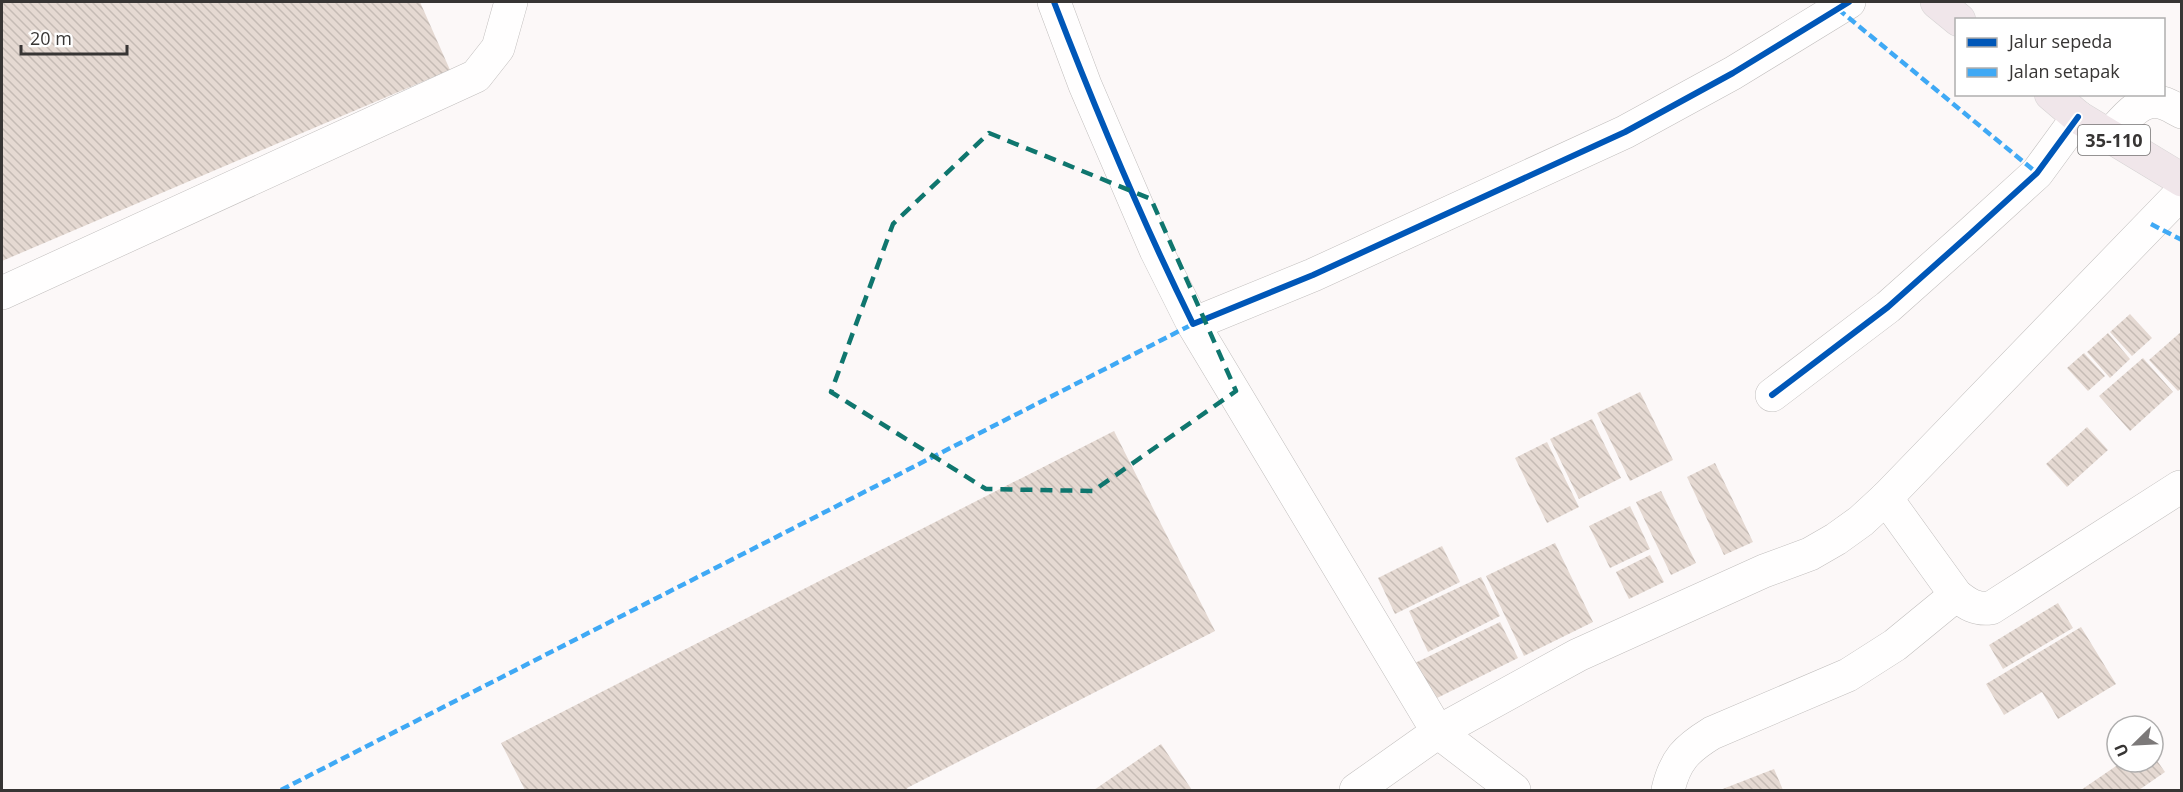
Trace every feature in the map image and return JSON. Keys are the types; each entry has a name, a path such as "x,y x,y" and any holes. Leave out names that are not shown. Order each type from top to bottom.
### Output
{"main road":[{"path":"1937,2 1957,18"},
{"name":"35-110","path":"2053,96 2078,117 2181,180"}],"street":[{"path":"2,293 476,76 498,48 511,2"},
{"path":"1053,2 1085,85 1156,250 1193,324 1438,732 1514,790"},
{"path":"1193,324 1313,275 1625,132 1733,73 1839,4"},
{"path":"2109,136 2133,111 2144,105 2160,102 2181,112"},
{"path":"1772,395 1888,307 1970,234 2037,173 2078,117"},
{"path":"1356,790 1438,732 1578,655 1764,571 1810,554 1861,521 1886,498 2181,192"},
{"path":"1886,498 1956,595 1969,605 1983,609 1991,608 2180,487"},
{"path":"1668,790 1673,771 1685,752 1694,744 1712,733 1848,675 1895,645 1956,595"}],"highlighted area":[{"path":"989,133 1151,199 1236,391 1093,491 986,489 831,392 893,224"}],"building":[{"path":"2,2 420,2 450,70 2,261"},
{"path":"2130,314 2152,338 2132,356 2110,332"},
{"path":"2182,331 2182,388 2178,391 2149,360"},
{"path":"2108,333 2130,359 2110,378 2087,352"},
{"path":"2084,353 2105,376 2088,391 2067,368"},
{"path":"2143,358 2173,392 2130,431 2099,396"},
{"path":"1640,392 1673,460 1630,481 1597,413"},
{"path":"1592,419 1621,478 1579,499 1550,439"},
{"path":"2087,427 2108,450 2067,487 2046,464"},
{"path":"1114,431 1215,631 907,788 908,790 525,790 501,743"},
{"path":"1547,442 1579,507 1547,523 1515,458"},
{"path":"1715,463 1753,542 1724,555 1687,477"},
{"path":"1661,491 1696,563 1671,575 1636,502"},
{"path":"1630,506 1650,549 1610,568 1589,526"},
{"path":"1555,543 1593,622 1524,656 1486,576"},
{"path":"1442,546 1460,582 1395,614 1378,578"},
{"path":"1650,555 1664,582 1629,599 1616,572"},
{"path":"1481,577 1500,616 1428,652 1409,611"},
{"path":"2058,603 2073,628 2003,669 1989,645"},
{"path":"1500,622 1518,658 1433,700 1415,663"},
{"path":"2081,627 2116,684 2058,719 2042,692 2004,715 1986,684"},
{"path":"1161,744 1192,790 1094,790"},
{"path":"1774,769 1783,790 1720,790"},
{"path":"2105,774 2162,774 2139,790 2081,790"}],"marked path":[{"path":"1838,9 2037,173"},
{"path":"2151,224 2182,240"},
{"path":"281,790 1193,324"}],"cycle path":[{"path":"1054,2 1120,164 1193,324 1313,275 1625,132 1733,73 1849,2"},
{"path":"1772,395 1888,307 1970,234 2037,173 2078,117"}]}
